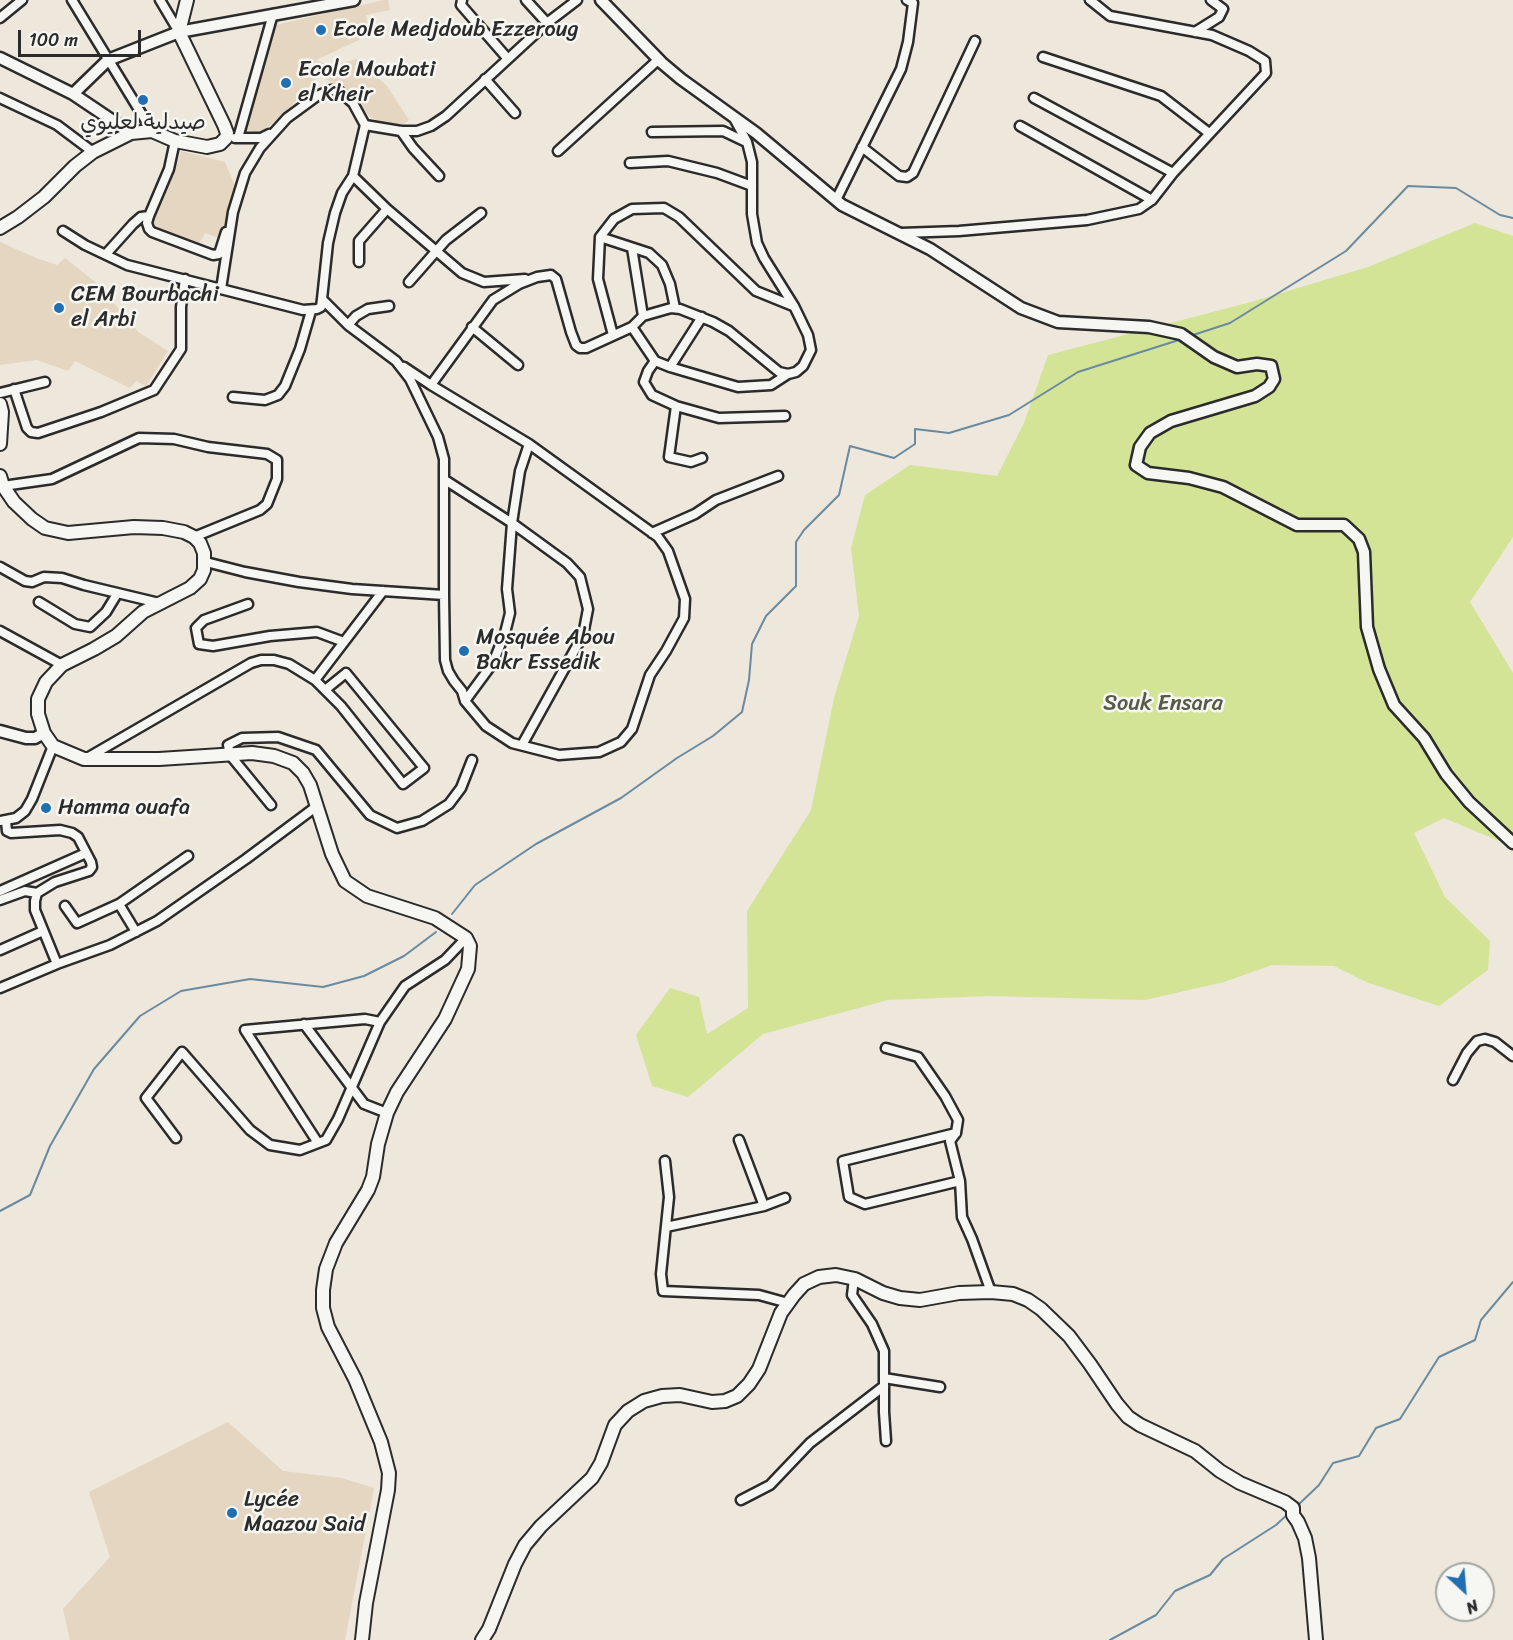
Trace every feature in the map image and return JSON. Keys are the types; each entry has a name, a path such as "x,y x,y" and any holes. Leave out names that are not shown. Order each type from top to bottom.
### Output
{"main road":[{"path":"0,228 44,196 93,152 131,133 152,131 175,141 207,147 232,138 227,133 179,32 187,0"},
{"path":"0,404 2,412 0,444"},
{"path":"2,481 14,502 45,528 60,533 134,527 163,528 184,532 200,543 206,562 200,579 190,588 143,612 116,636 62,665 46,682 38,699 38,714 44,734 53,746 84,759 159,759 252,753 274,756 293,763 303,772 338,869 345,881 367,896 424,913 447,924 466,938 470,946 470,957 462,984 445,1020 397,1092 387,1113 368,1190 336,1243 326,1269 323,1308 328,1327 372,1419 389,1473 388,1490 366,1603 362,1640"},
{"path":"482,1640 489,1629 525,1545 541,1526 592,1478 601,1463 615,1425 628,1411 644,1401 662,1396 680,1395 712,1402 724,1401 737,1396 759,1369 788,1303 804,1284 819,1277 836,1275 854,1279 883,1293 900,1298 920,1300 959,1293 991,1292 1012,1294 1028,1300 1041,1309 1069,1336 1117,1404 1140,1425 1195,1451 1220,1471 1240,1483 1285,1502 1293,1512 1305,1538 1309,1558 1316,1640"}],"street":[{"path":"0,18 22,0"},
{"path":"72,0 152,131"},
{"path":"160,0 179,32"},
{"path":"74,94 108,60 179,32 354,0"},
{"path":"462,0 461,5 508,59"},
{"path":"526,0 547,23"},
{"path":"365,125 401,131 417,131 439,121 547,23 577,0"},
{"path":"601,0 681,79 756,133 836,200 897,234 930,249 1021,308 1058,322 1149,327 1181,334 1214,357 1237,367 1257,364 1270,366 1274,379 1269,387 1255,396 1171,421 1150,433 1140,447 1136,465 1148,473 1190,478 1223,488 1297,525 1344,525 1359,538 1364,552 1367,627 1379,669 1394,705 1424,738 1446,774 1469,802 1513,843"},
{"path":"836,200 902,69 913,3 907,0"},
{"path":"897,234 1087,220 1139,209 1152,200 1173,173 1266,73 1265,61 1249,51 1212,35 1110,16 1090,0"},
{"path":"1195,32 1219,17 1223,9 1211,0"},
{"path":"63,231 85,245 127,265 283,306 311,311 321,307 328,243 335,213 342,193 353,176 365,125 360,113 345,95 331,90 317,96 287,118 275,131 261,138 232,138 273,14"},
{"path":"862,147 899,176 907,177 914,173 975,41"},
{"path":"1043,57 1161,96 1209,133"},
{"path":"0,58 74,94 131,133"},
{"path":"558,151 659,59"},
{"path":"485,80 515,113"},
{"path":"0,98 57,125 93,152"},
{"path":"1034,98 1173,173"},
{"path":"175,141 170,169 147,223 152,232 216,255 219,254 245,173 260,148 287,118"},
{"path":"632,327 656,361 738,387 771,385 803,366 811,350 808,335 794,306 757,243 753,229 752,162 747,142 735,120"},
{"path":"1020,126 1152,200"},
{"path":"401,131 439,176"},
{"path":"652,132 723,131 747,142"},
{"path":"630,163 668,161 717,173 752,186"},
{"path":"353,176 387,209 462,273 484,282 551,275 556,279 576,345 586,348 632,327 643,316 675,308 702,317 729,331 779,372 788,374"},
{"path":"613,335 598,279 600,237 614,219 632,209 664,208 679,217 756,291 794,306"},
{"path":"359,262 359,241 387,209"},
{"path":"222,289 233,212"},
{"path":"409,282 446,240 481,213"},
{"path":"106,254 133,224 141,217 149,216"},
{"path":"600,237 649,253 662,265 670,284 675,308"},
{"path":"632,248 643,316"},
{"path":"431,385 493,300 519,284 537,277"},
{"path":"14,389 27,428 31,432 38,433 101,412 154,390 181,348 181,307 185,279"},
{"path":"322,299 348,325 396,361 431,385 529,444 664,543 685,599 684,618 650,675 632,729 621,742 599,752 558,755 513,743 486,726 465,701 462,691 448,671 445,660 444,459 438,437 410,379 396,361"},
{"path":"348,325 356,316 368,309 389,306"},
{"path":"233,397 265,400 278,395 285,386 296,358 311,311"},
{"path":"670,367 702,317"},
{"path":"472,327 518,365"},
{"path":"656,361 648,371 644,382 652,395 676,406 719,418 785,416"},
{"path":"0,393 45,381"},
{"path":"676,406 669,457 691,462 702,458"},
{"path":"2,481 52,479 139,438 174,439 208,447 257,452 267,454 277,460 277,479 267,504 260,510 194,537"},
{"path":"465,701 489,669 505,633 510,613 507,589 512,523 520,471 529,444"},
{"path":"652,532 695,514 716,500 778,476"},
{"path":"445,480 512,523 567,563 580,577 588,609 583,635 522,745"},
{"path":"206,562 298,582 444,596"},
{"path":"0,567 25,581 32,582 44,577 62,578 159,603"},
{"path":"315,680 383,591"},
{"path":"39,602 75,624 90,627 106,612 117,594"},
{"path":"248,604 204,621 196,628 199,644 213,646 270,636 317,632 344,642"},
{"path":"0,631 62,665"},
{"path":"84,759 251,663 274,660 289,664 315,680 325,690 341,706 404,784 424,768 346,673 325,690"},
{"path":"0,731 26,738 35,738 44,734"},
{"path":"271,805 230,754 228,745 242,738 278,738 316,750 370,815 397,828 422,821 448,804 461,788 472,760"},
{"path":"53,746 32,800 25,811 15,818 3,821 7,831 11,834 52,830 72,833 78,837 91,862 92,867 89,871 55,882 37,893 34,901 35,910 57,964"},
{"path":"0,988 110,945 136,932 202,890 317,806"},
{"path":"0,891 86,853"},
{"path":"65,906 77,923 119,904 188,856"},
{"path":"0,900 25,891 37,893"},
{"path":"119,904 136,932"},
{"path":"0,950 44,931"},
{"path":"176,1138 146,1098 182,1052 250,1130 270,1145 300,1150 326,1140 338,1119 380,1022 405,986 445,960 466,938"},
{"path":"318,1143 245,1030 365,1019 380,1022"},
{"path":"304,1024 364,1104 387,1113"},
{"path":"1453,1080 1467,1053 1477,1041 1485,1039 1496,1042 1513,1056"},
{"path":"886,1047 918,1057 945,1096 958,1120 956,1133 950,1141 960,1181 962,1218 991,1292"},
{"path":"956,1133 843,1161 849,1197 865,1204 960,1181"},
{"path":"739,1140 764,1206"},
{"path":"665,1161 669,1197 662,1274 663,1291 759,1295 788,1303"},
{"path":"666,1227 764,1206 785,1198"},
{"path":"854,1279 852,1295 872,1324 884,1351 886,1441"},
{"path":"741,1500 770,1485 810,1443 884,1382 940,1387"}],"shaded area":[{"name":"Ecole Moubati el Kheir","path":"388,0 390,10 366,15 369,35 316,60 331,66 357,59 387,86 409,120 402,125 386,125 369,116 348,90 319,76 285,113 260,133 246,130 276,25"},
{"path":"181,151 225,162 237,191 230,215 219,238 205,233 197,247 157,232 152,227 154,214 176,169"},
{"name":"CEM Bourbachi el Arbi","path":"0,242 57,265 65,258 99,285 138,332 168,351 146,386 136,381 130,388 75,361 68,371 37,360 0,365"},
{"name":"Lycée Maazou Said","path":"228,1422 283,1471 342,1478 374,1488 345,1640 70,1640 63,1609 110,1557 89,1492"}],"green space":[{"name":"Souk Ensara","path":"1475,223 1513,236 1513,537 1470,602 1513,673 1513,847 1444,818 1414,833 1445,897 1490,941 1488,970 1439,1006 1366,982 1334,966 1272,965 1224,982 1145,1000 990,996 888,1000 763,1034 688,1097 652,1086 636,1035 670,988 699,997 707,1034 748,1008 747,911 811,810 834,698 859,616 851,548 865,495 910,465 997,476 1024,423 1048,355 1251,302 1368,267"}],"waterway":[{"path":"1190,336 1230,323 1346,251 1408,186 1456,188 1500,215 1513,218"},
{"path":"452,914 475,885 536,844 621,798 677,758 713,736 742,712 749,680 752,644 766,616 796,586 796,542 804,530 839,495 850,446 894,458 915,444 915,429 949,433 1009,415 1078,372 1182,339"},
{"path":"0,1211 30,1195 50,1146 94,1069 140,1016 181,991 250,979 323,987 364,976 404,956 436,932"},
{"path":"1296,1507 1319,1485 1333,1463 1359,1456 1376,1428 1400,1419 1439,1357 1475,1340 1481,1320 1513,1282"},
{"path":"1110,1640 1156,1615 1175,1591 1210,1575 1223,1559 1276,1525 1289,1513"}],"place":[{"name":"Ecole Medjdoub Ezzeroug","path":"321,30"},
{"name":"Ecole Moubati el Kheir","path":"286,83"},
{"name":"صيدلية لعليوي","path":"143,100"},
{"name":"CEM Bourbachi el Arbi","path":"59,308"},
{"name":"Mosquée Abou Bakr Essedik","path":"464,651"},
{"name":"Hamma ouafa","path":"46,808"},
{"name":"Lycée Maazou Said","path":"232,1513"}]}
